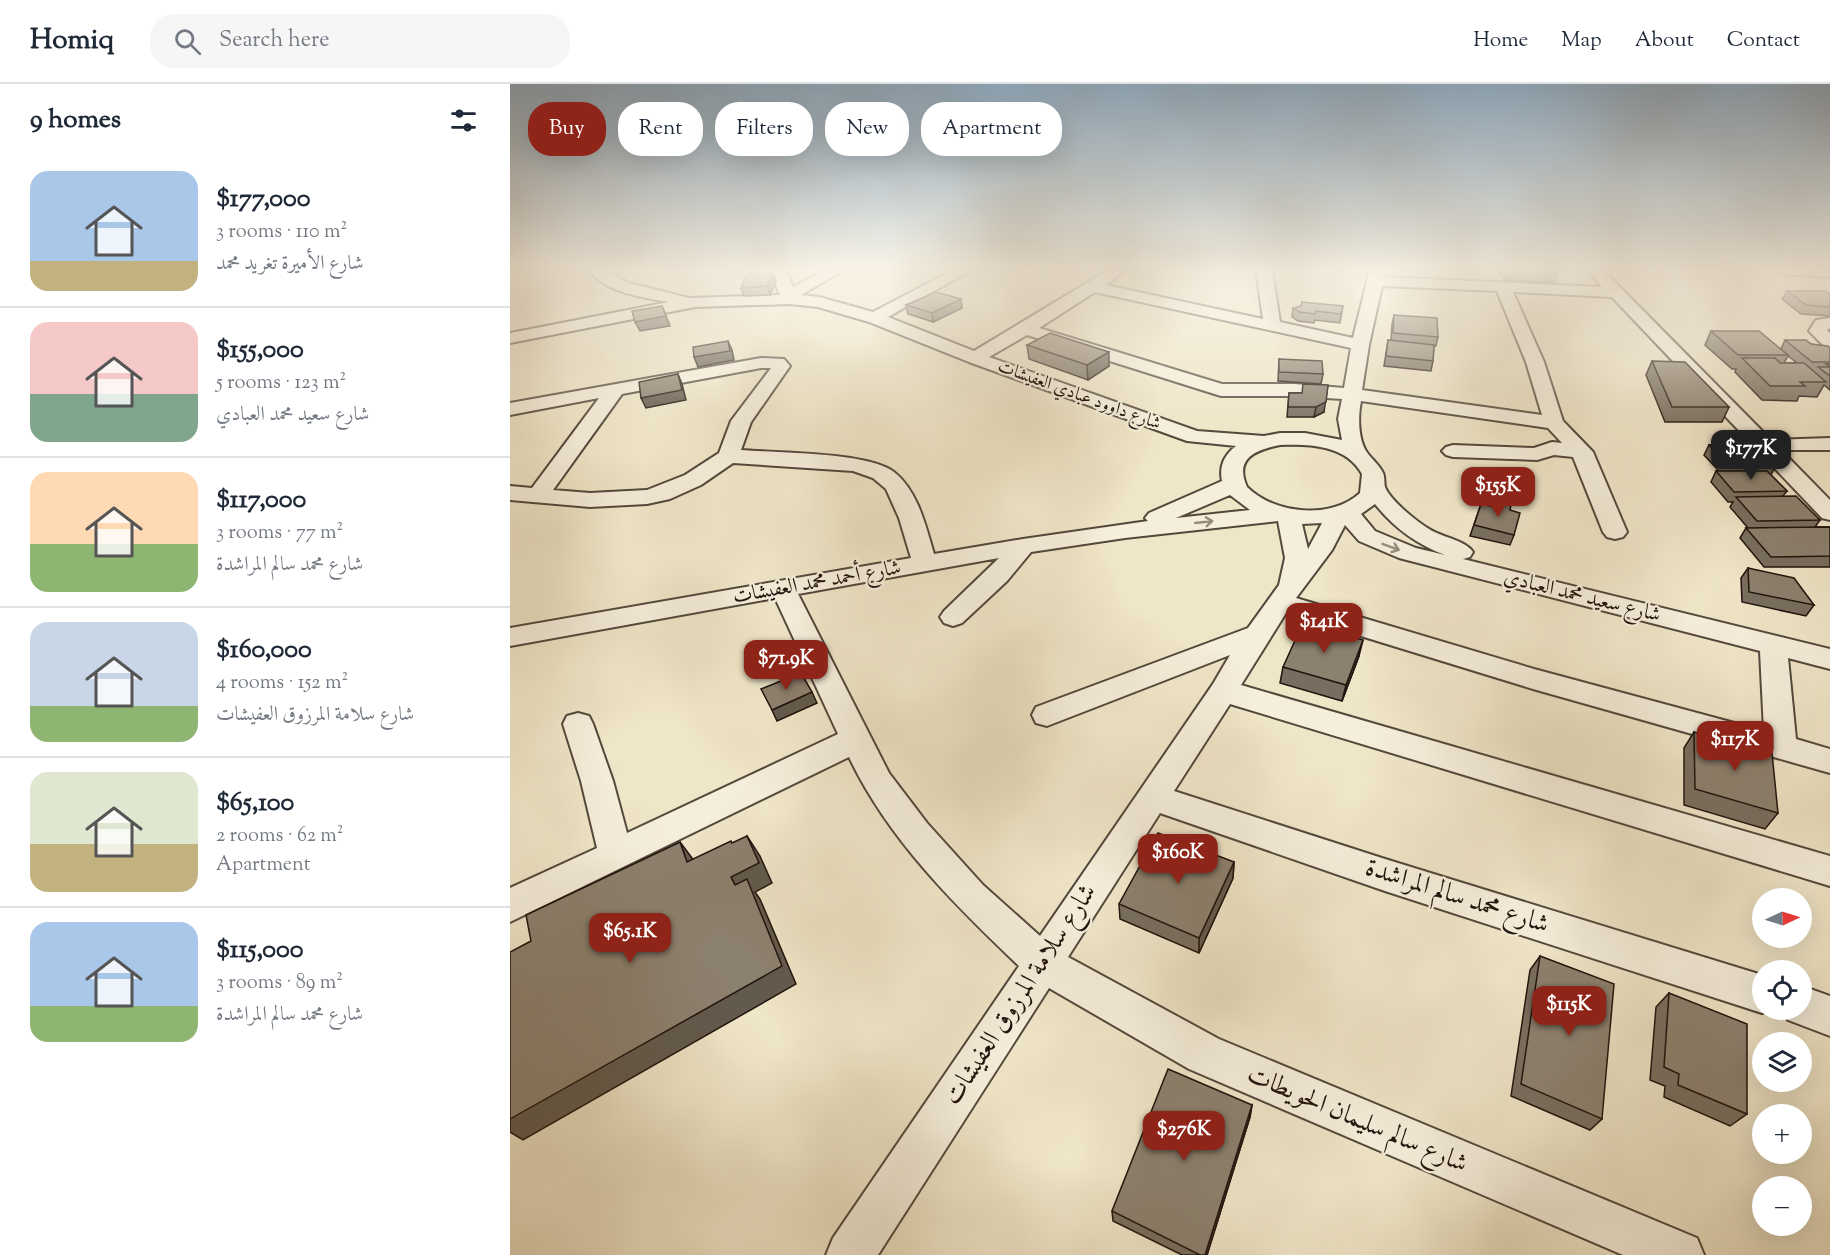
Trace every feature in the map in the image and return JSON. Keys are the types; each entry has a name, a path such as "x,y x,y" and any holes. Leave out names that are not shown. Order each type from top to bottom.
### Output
{"street":[{"name":"شارع داوود عبادي العفيشات","path":"510,338 584,324"},
{"name":"شارع داوود عبادي العفيشات","path":"889,324 975,358 1194,437 1263,442"},
{"path":"975,358 1034,324"},
{"path":"1261,324 1360,345"},
{"path":"1356,454 1348,419 1365,324"},
{"path":"1519,324 1535,362 1554,423 1582,452 1615,532"},
{"path":"1647,324 1830,513"},
{"path":"1659,324 1830,495"},
{"path":"1825,324 1818,327 1818,331 1830,342"},
{"path":"1025,329 1221,390 1295,390 1352,394 1554,423"},
{"path":"510,410 761,363 778,363 781,366 779,370 734,433 729,456"},
{"path":"537,496 615,390"},
{"path":"1309,439 1348,419"},
{"name":"شارع داوود عبادي العفيشات","path":"1194,437 1232,477 1246,499 1285,514"},
{"path":"1232,477 1238,456 1263,442 1280,439 1309,439 1329,443 1356,454"},
{"path":"1782,448 1830,444"},
{"path":"1453,451 1537,454 1552,448 1582,452"},
{"path":"1782,448 1830,451"},
{"name":"شارع سعيد محمد العبادي","path":"1356,454 1371,470 1374,487 1394,514 1402,522 1430,540 1458,551 1830,643"},
{"path":"510,493 622,500 655,496 693,480 729,456 853,465 873,470 888,478 902,496 925,564"},
{"name":"شارع أحمد محمد العفيشات","path":"1125,531 1232,477"},
{"path":"1285,514 1322,516 1341,513 1364,501 1374,487"},
{"name":"شارع سعيد محمد العبادي","path":"1341,513 1367,536 1408,553 1830,659"},
{"name":"شارع سلامة المرزوق العفيشات","path":"850,1255 946,1107 1044,964 1100,874 1223,691 1258,634 1324,546 1341,513"},
{"name":"شارع أحمد محمد العفيشات","path":"510,637 1023,546 1125,531 1285,514"},
{"name":"شارع سلامة المرزوق العفيشات","path":"1285,514 1297,558 1286,594"},
{"path":"953,617 998,575 1023,546"},
{"name":"شارع سالم سليمان الحويطات","path":"783,589 877,782 915,833 970,896 1044,964 1204,1054 1680,1255"},
{"path":"1286,594 1533,679 1830,761"},
{"path":"1047,715 1258,634"},
{"path":"1773,645 1781,748"},
{"path":"1223,691 1830,871"},
{"path":"578,724 597,781 616,855"},
{"path":"510,906 855,740"},
{"name":"شارع محمد سالم المراشدة","path":"1153,797 1385,875 1752,991"},
{"path":"1812,1010 1830,1016"}],"building":[{"path":"1394,324 1437,324 1438,337 1393,333"},
{"path":"1711,331 1759,331 1788,355 1738,355"},
{"path":"1050,333 1109,352 1087,365 1027,345"},
{"path":"1388,340 1434,345 1433,361 1386,356"},
{"path":"1785,340 1806,340 1811,344 1828,346 1830,362 1812,362"},
{"path":"728,341 730,351 694,357 693,347"},
{"path":"1742,358 1775,358 1780,363 1804,363 1826,382 1800,382 1805,386 1770,386"},
{"path":"1279,359 1322,361 1323,374 1279,372"},
{"path":"1652,361 1685,362 1729,407 1672,407"},
{"path":"1818,367 1830,367 1830,376"},
{"path":"678,374 682,390 641,398 639,382"},
{"path":"1303,384 1328,385 1326,402 1316,407 1288,407 1289,393 1302,393"},
{"path":"1752,444 1775,467 1730,468 1709,445"},
{"path":"1716,471 1767,471 1787,491 1734,492"},
{"path":"1796,496 1820,520 1757,521 1736,497"},
{"path":"1497,502 1511,505 1510,510 1520,513 1514,535 1474,525 1481,504 1496,507"},
{"path":"1830,527 1830,556 1771,557 1746,528"},
{"path":"1748,568 1794,578 1814,605 1749,592"},
{"path":"1303,623 1363,640 1346,685 1283,667"},
{"path":"801,673 812,692 772,710 761,689"},
{"path":"1694,732 1772,753 1778,813 1695,789"},
{"path":"1158,833 1234,862 1199,938 1119,904"},
{"path":"747,836 759,863 731,877 735,885 747,879 782,966 510,1119 510,952 531,941 526,915 680,842 687,862"},
{"path":"1540,956 1614,984 1602,1119 1521,1084"},
{"path":"1669,993 1747,1024 1747,1114 1678,1085 1679,1074 1664,1067"},
{"path":"1168,1069 1252,1105 1205,1255 1200,1255 1112,1211"}]}
